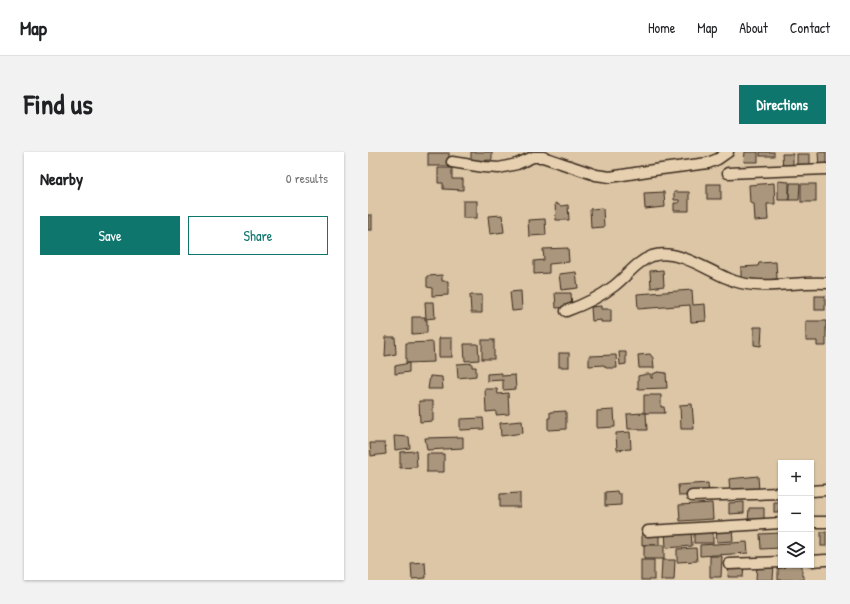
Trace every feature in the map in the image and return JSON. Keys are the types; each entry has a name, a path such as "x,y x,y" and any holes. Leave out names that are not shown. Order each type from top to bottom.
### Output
{"street":[{"path":"452,162 499,168 517,164 533,157 543,156 596,175 610,177 708,163 718,159 728,152"},
{"path":"728,173 826,169"},
{"path":"566,312 601,296 640,262 653,256 663,254 673,255 702,265 721,276 740,283 761,285 826,283"},
{"path":"814,491 826,490"},
{"path":"692,496 778,493"},
{"path":"814,522 826,522"},
{"path":"648,531 778,523"},
{"path":"814,561 826,560"},
{"path":"728,564 778,562"}],"building":[{"path":"471,152 492,152 492,160 471,161"},
{"path":"745,152 758,152 758,162 744,162"},
{"path":"760,152 774,152 774,156 760,156"},
{"path":"818,152 826,152 826,167 819,167"},
{"path":"428,153 449,153 449,166 428,166"},
{"path":"782,154 793,154 793,169 783,170"},
{"path":"797,154 810,154 810,168 797,168"},
{"path":"438,168 452,168 452,179 463,179 463,190 443,189 443,183 438,183"},
{"path":"778,181 789,182 789,200 778,200"},
{"path":"774,183 775,204 767,204 768,220 755,221 754,204 750,203 749,185"},
{"path":"790,183 800,183 799,200 789,200"},
{"path":"707,184 721,184 721,199 707,199"},
{"path":"801,184 816,184 816,202 801,202"},
{"path":"664,192 665,207 645,209 644,193"},
{"path":"674,192 689,192 689,211 674,211 674,203 679,203 679,200 674,200"},
{"path":"463,201 477,201 477,218 463,218"},
{"path":"555,203 561,206 568,205 569,220 556,220"},
{"path":"603,208 604,227 591,228 590,209"},
{"path":"368,215 372,215 372,230 368,230"},
{"path":"502,215 504,232 490,234 488,216"},
{"path":"545,219 546,235 529,236 528,220"},
{"path":"568,248 569,262 549,264 549,273 534,274 534,261 544,260 543,249"},
{"path":"776,262 777,279 741,282 741,267 758,266 759,263"},
{"path":"663,270 664,286 651,288 650,271"},
{"path":"576,272 578,288 561,290 559,274"},
{"path":"442,275 442,281 448,281 448,295 432,296 432,288 427,287 427,276"},
{"path":"692,290 693,305 705,304 706,321 691,322 690,305 638,309 637,294"},
{"path":"521,291 522,310 512,311 510,292"},
{"path":"555,293 571,293 572,307 556,308"},
{"path":"470,295 482,295 482,313 471,313"},
{"path":"815,296 825,296 825,310 815,310"},
{"path":"425,302 434,302 435,318 426,319"},
{"path":"601,306 601,309 611,309 611,322 601,322 601,320 592,321 591,307"},
{"path":"412,317 425,317 425,320 427,320 427,333 412,334"},
{"path":"806,321 826,321 826,346 817,346 817,341 806,341"},
{"path":"754,327 762,327 761,346 754,345"},
{"path":"386,337 395,337 396,354 385,356"},
{"path":"439,338 452,338 452,357 439,357"},
{"path":"482,340 494,340 494,359 482,359"},
{"path":"433,342 434,362 406,363 406,343"},
{"path":"464,344 478,344 479,360 465,361"},
{"path":"619,352 626,352 626,364 620,365"},
{"path":"559,353 569,353 569,367 559,367"},
{"path":"650,354 653,358 654,368 639,368 638,355"},
{"path":"616,355 617,368 606,368 604,365 589,366 589,356"},
{"path":"409,363 409,372 395,374 395,366"},
{"path":"472,363 472,367 476,367 476,376 458,378 457,364"},
{"path":"659,372 666,373 667,388 638,389 638,376 651,374 651,378 653,378 653,374"},
{"path":"502,373 502,376 515,375 516,389 503,390 503,380 487,381 487,374"},
{"path":"430,376 442,377 443,389 428,389"},
{"path":"485,389 497,389 498,394 508,393 509,414 496,415 496,411 486,412"},
{"path":"644,395 661,395 661,407 664,407 665,413 644,413"},
{"path":"419,401 433,401 433,421 420,422"},
{"path":"692,404 694,429 681,429 680,405"},
{"path":"614,410 615,427 597,428 597,411"},
{"path":"566,411 566,429 548,430 548,418 550,418 550,412"},
{"path":"646,413 647,430 628,429 627,414"},
{"path":"483,418 484,429 460,430 460,419"},
{"path":"522,421 523,433 501,436 500,423"},
{"path":"630,432 631,449 617,450 616,433"},
{"path":"394,436 409,437 410,448 395,450"},
{"path":"463,437 463,448 427,450 425,438"},
{"path":"370,443 385,443 386,454 371,456"},
{"path":"416,451 417,467 400,468 400,452"},
{"path":"427,454 444,454 444,472 426,472"},
{"path":"758,476 759,491 730,494 729,479"},
{"path":"708,483 709,495 679,496 678,485"},
{"path":"617,491 618,494 621,494 621,505 605,506 605,492"},
{"path":"520,493 520,507 500,507 500,494"},
{"path":"744,502 744,513 729,514 729,503"},
{"path":"774,502 778,502 778,512 774,512"},
{"path":"712,503 713,519 680,521 679,505"},
{"path":"749,508 764,508 764,522 748,522"},
{"path":"732,527 733,541 717,542 716,528"},
{"path":"691,530 692,546 666,548 665,531"},
{"path":"694,530 713,530 713,543 694,543"},
{"path":"659,532 659,545 642,545 642,533"},
{"path":"821,532 826,532 826,546 821,546"},
{"path":"778,533 778,548 761,549 760,534"},
{"path":"747,542 748,553 700,556 700,545"},
{"path":"644,545 664,545 664,559 644,559"},
{"path":"696,548 697,561 677,562 677,549"},
{"path":"710,556 722,556 721,577 710,577"},
{"path":"641,560 654,560 654,580 641,580"},
{"path":"662,560 675,560 674,580 661,580"},
{"path":"425,562 426,578 412,579 411,563"},
{"path":"729,564 744,565 743,577 728,577"},
{"path":"757,564 774,565 773,580 756,580"},
{"path":"778,568 802,568 802,576 804,576 804,580 778,580"}]}
